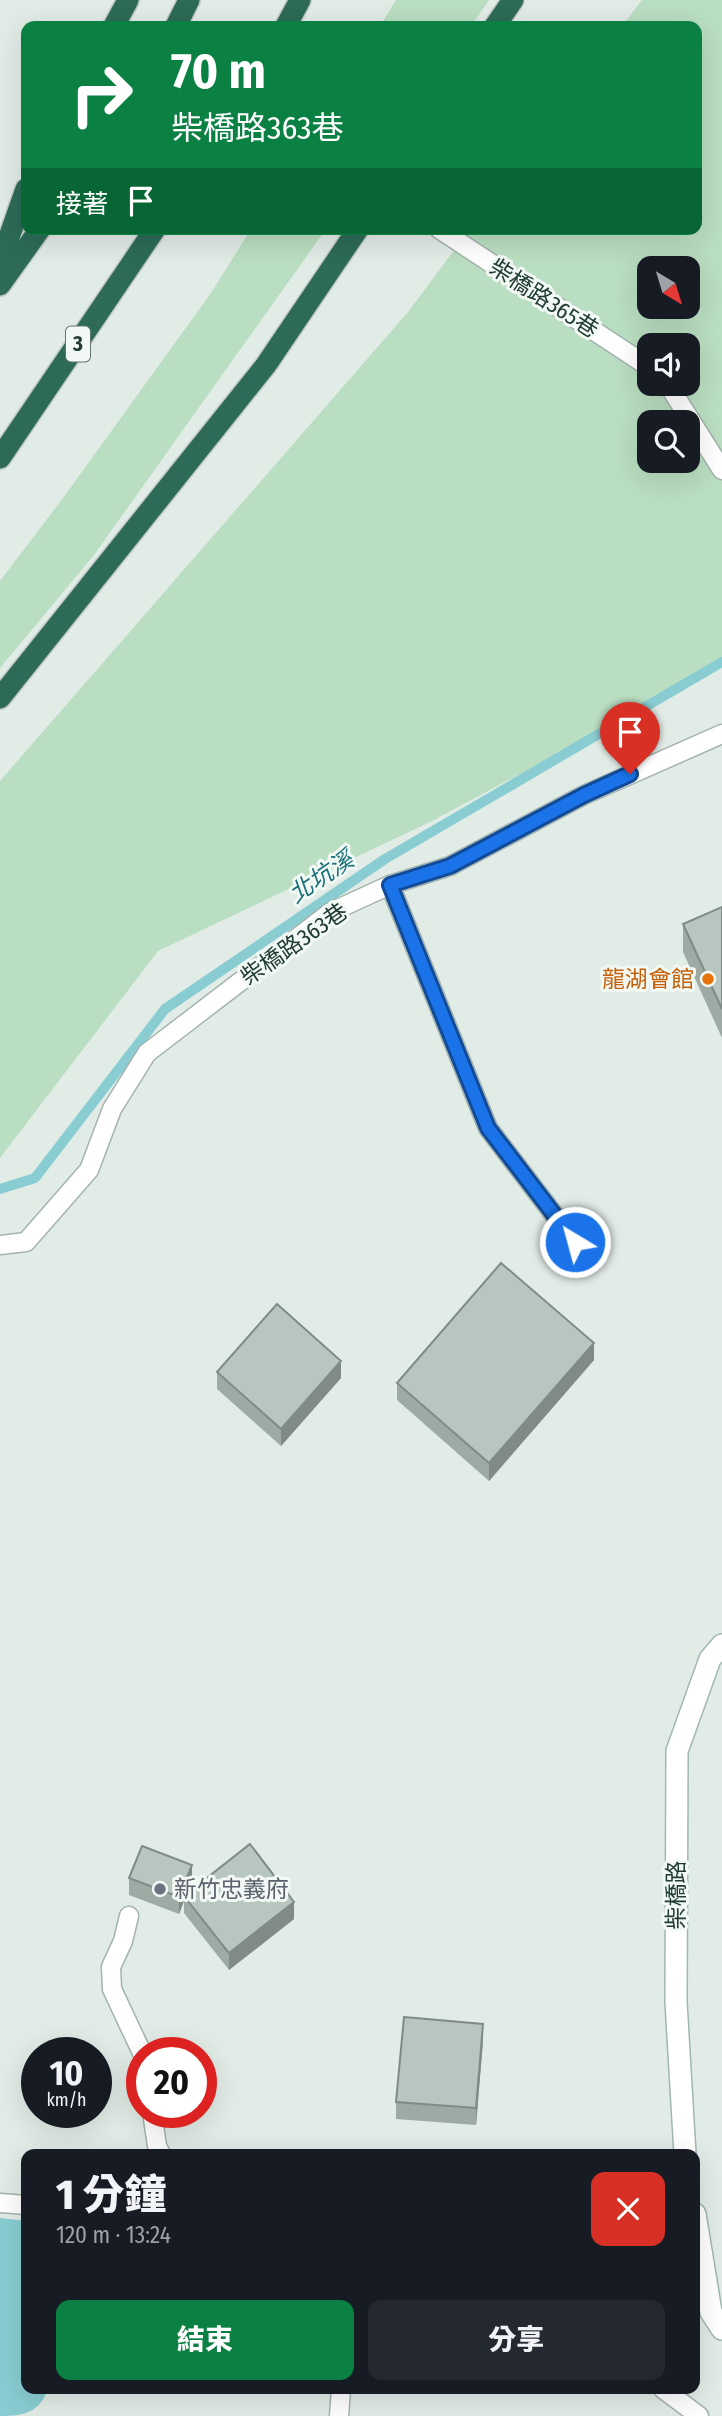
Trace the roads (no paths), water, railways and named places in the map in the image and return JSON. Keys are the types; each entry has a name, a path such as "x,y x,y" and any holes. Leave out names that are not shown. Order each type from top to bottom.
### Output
{"highway":[{"path":"117,21 128,0"},
{"path":"178,21 189,0"},
{"path":"289,21 300,0"},
{"path":"498,21 513,0"},
{"path":"0,263 21,203"},
{"path":"0,285 36,235"},
{"name":"3","path":"0,458 151,235"},
{"path":"0,698 266,365 354,235"}],"main road":[{"name":"柴橋路","path":"685,2149 676,2003 677,1752 710,1659 722,1645"},
{"path":"700,2245 711,2312 722,2329"}],"lane":[{"name":"柴橋路365巷","path":"448,235 637,359"},
{"path":"675,396 722,470"},
{"name":"柴橋路363巷","path":"0,1245 26,1242 89,1170 112,1110 146,1053 331,912 390,885 450,866 584,795 722,734"},
{"path":"390,885 488,1128 575,1242"},
{"path":"129,1916 123,1941 111,1967 112,1989 134,2037"},
{"path":"154,2128 158,2149"},
{"path":"0,2203 21,2205"},
{"path":"339,2416 341,2394"},
{"path":"669,2394 692,2414"}],"water":[{"path":"0,2218 21,2220 21,2394 46,2394 30,2412 0,2416"}],"waterway":[{"name":"北坑溪","path":"0,1189 35,1178 165,1009 385,859 722,662"}],"place":[{"name":"龍湖會館","path":"708,979"},
{"name":"新竹忠義府","path":"160,1889"}]}
